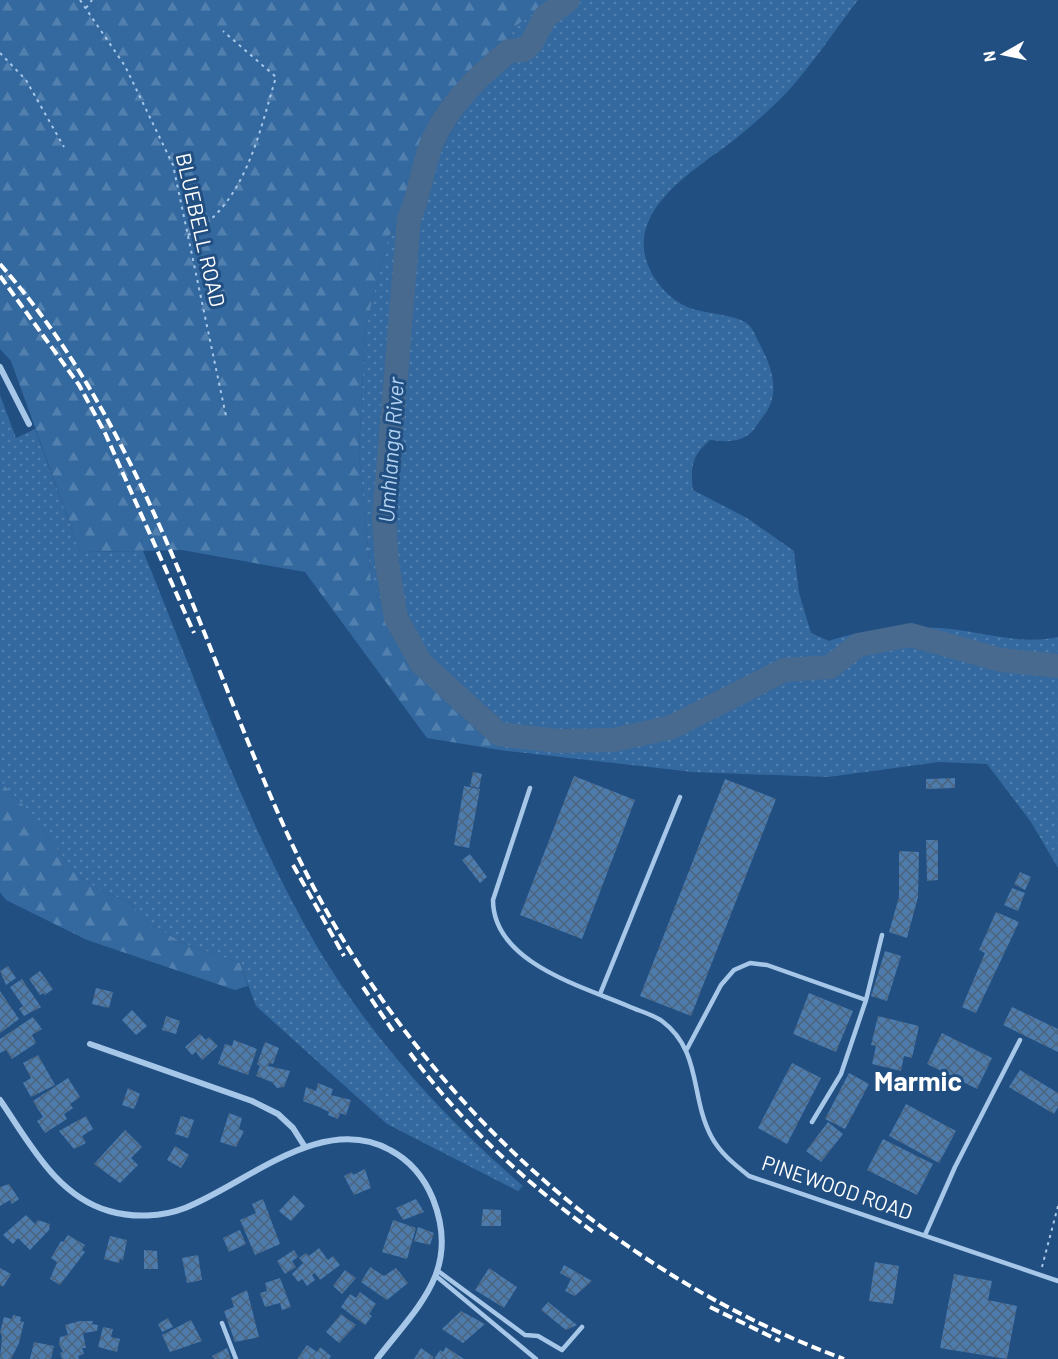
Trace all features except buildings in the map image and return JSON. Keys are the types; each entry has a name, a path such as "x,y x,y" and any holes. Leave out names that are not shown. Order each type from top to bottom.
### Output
{"street":[{"path":"0,367 29,424"},
{"path":"90,1044 252,1101 278,1113 293,1128 305,1147"},
{"path":"0,1100 46,1168 68,1189 88,1203 109,1211 131,1215 142,1216 183,1208 305,1147 336,1138 364,1140 382,1145 406,1159 427,1183 441,1218 444,1245 437,1274 423,1299 377,1359"}],"lane":[{"name":"PINEWOOD ROAD","path":"530,788 493,900 493,917 506,941 550,973 658,1019 676,1033 687,1049 710,1134 723,1154 749,1176 1058,1281"},
{"path":"600,994 680,796"},
{"path":"812,1122 841,1074 866,1000 882,936"},
{"path":"687,1049 721,985 734,970 750,963 767,965 866,1000"},
{"path":"925,1235 955,1167 1020,1040"},
{"path":"437,1274 525,1335 538,1336 562,1350 582,1326"},
{"path":"437,1274 536,1359"},
{"path":"222,1323 236,1359"}],"path":[{"name":"BLUEBELL ROAD","path":"80,0 125,66 173,165 226,416"},
{"path":"86,8 92,0"},
{"path":"188,235 208,225 246,172 276,77 223,31"},
{"path":"0,53 26,80 64,147"},
{"path":"1040,1275 1058,1206"}],"green space":[{"path":"0,0 552,0 517,25 388,238 365,330 359,453 371,581 405,655 454,710 500,750 427,738 305,572 182,550 80,552 11,361 0,349"},
{"path":"552,0 858,0 789,90 745,131 677,184 652,214 646,231 644,249 646,258 660,286 667,294 693,309 733,317 747,324 753,330 773,380 770,405 751,433 735,440 710,440 699,451 692,468 693,490 747,518 794,551 799,593 811,633 829,641 868,632 912,628 954,629 1028,640 1058,637 1058,868 1031,822 987,764 939,762 828,777 693,772 500,750 454,710 405,655 371,581 359,453 365,330 388,238 517,25"},
{"path":"0,395 16,438 35,429 80,552 143,551 246,805 293,903 340,983 386,1046 438,1105 523,1186 518,1191 387,1124 256,1006 240,963 183,943 148,923 128,901 100,891 74,872 30,812 0,781"},
{"path":"0,781 30,812 74,872 100,891 128,901 148,923 183,943 240,963 248,986 235,990 87,940 6,900 0,892"}],"waterway":[{"name":"Umhlanga River","path":"568,0 545,17 532,42 524,50 509,51 498,60 466,90 448,113 430,148 409,219 384,519 387,563 396,618 421,663 499,734 558,741 614,740 672,727 784,670 830,667 858,645 911,635 1001,660 1058,666"}],"railway":[{"path":"0,264 50,327 93,394 130,464 164,536 286,831 331,919 384,1003 444,1080 512,1151 586,1215 666,1271 752,1320 844,1359"},
{"path":"0,276 79,385 105,433 194,633"},
{"path":"293,865 344,956"},
{"path":"363,987 395,1034"},
{"path":"410,1053 451,1104 496,1151 596,1234"},
{"path":"710,1307 780,1341"}],"district":[{"name":"Marmic","path":"918,1082"}]}
